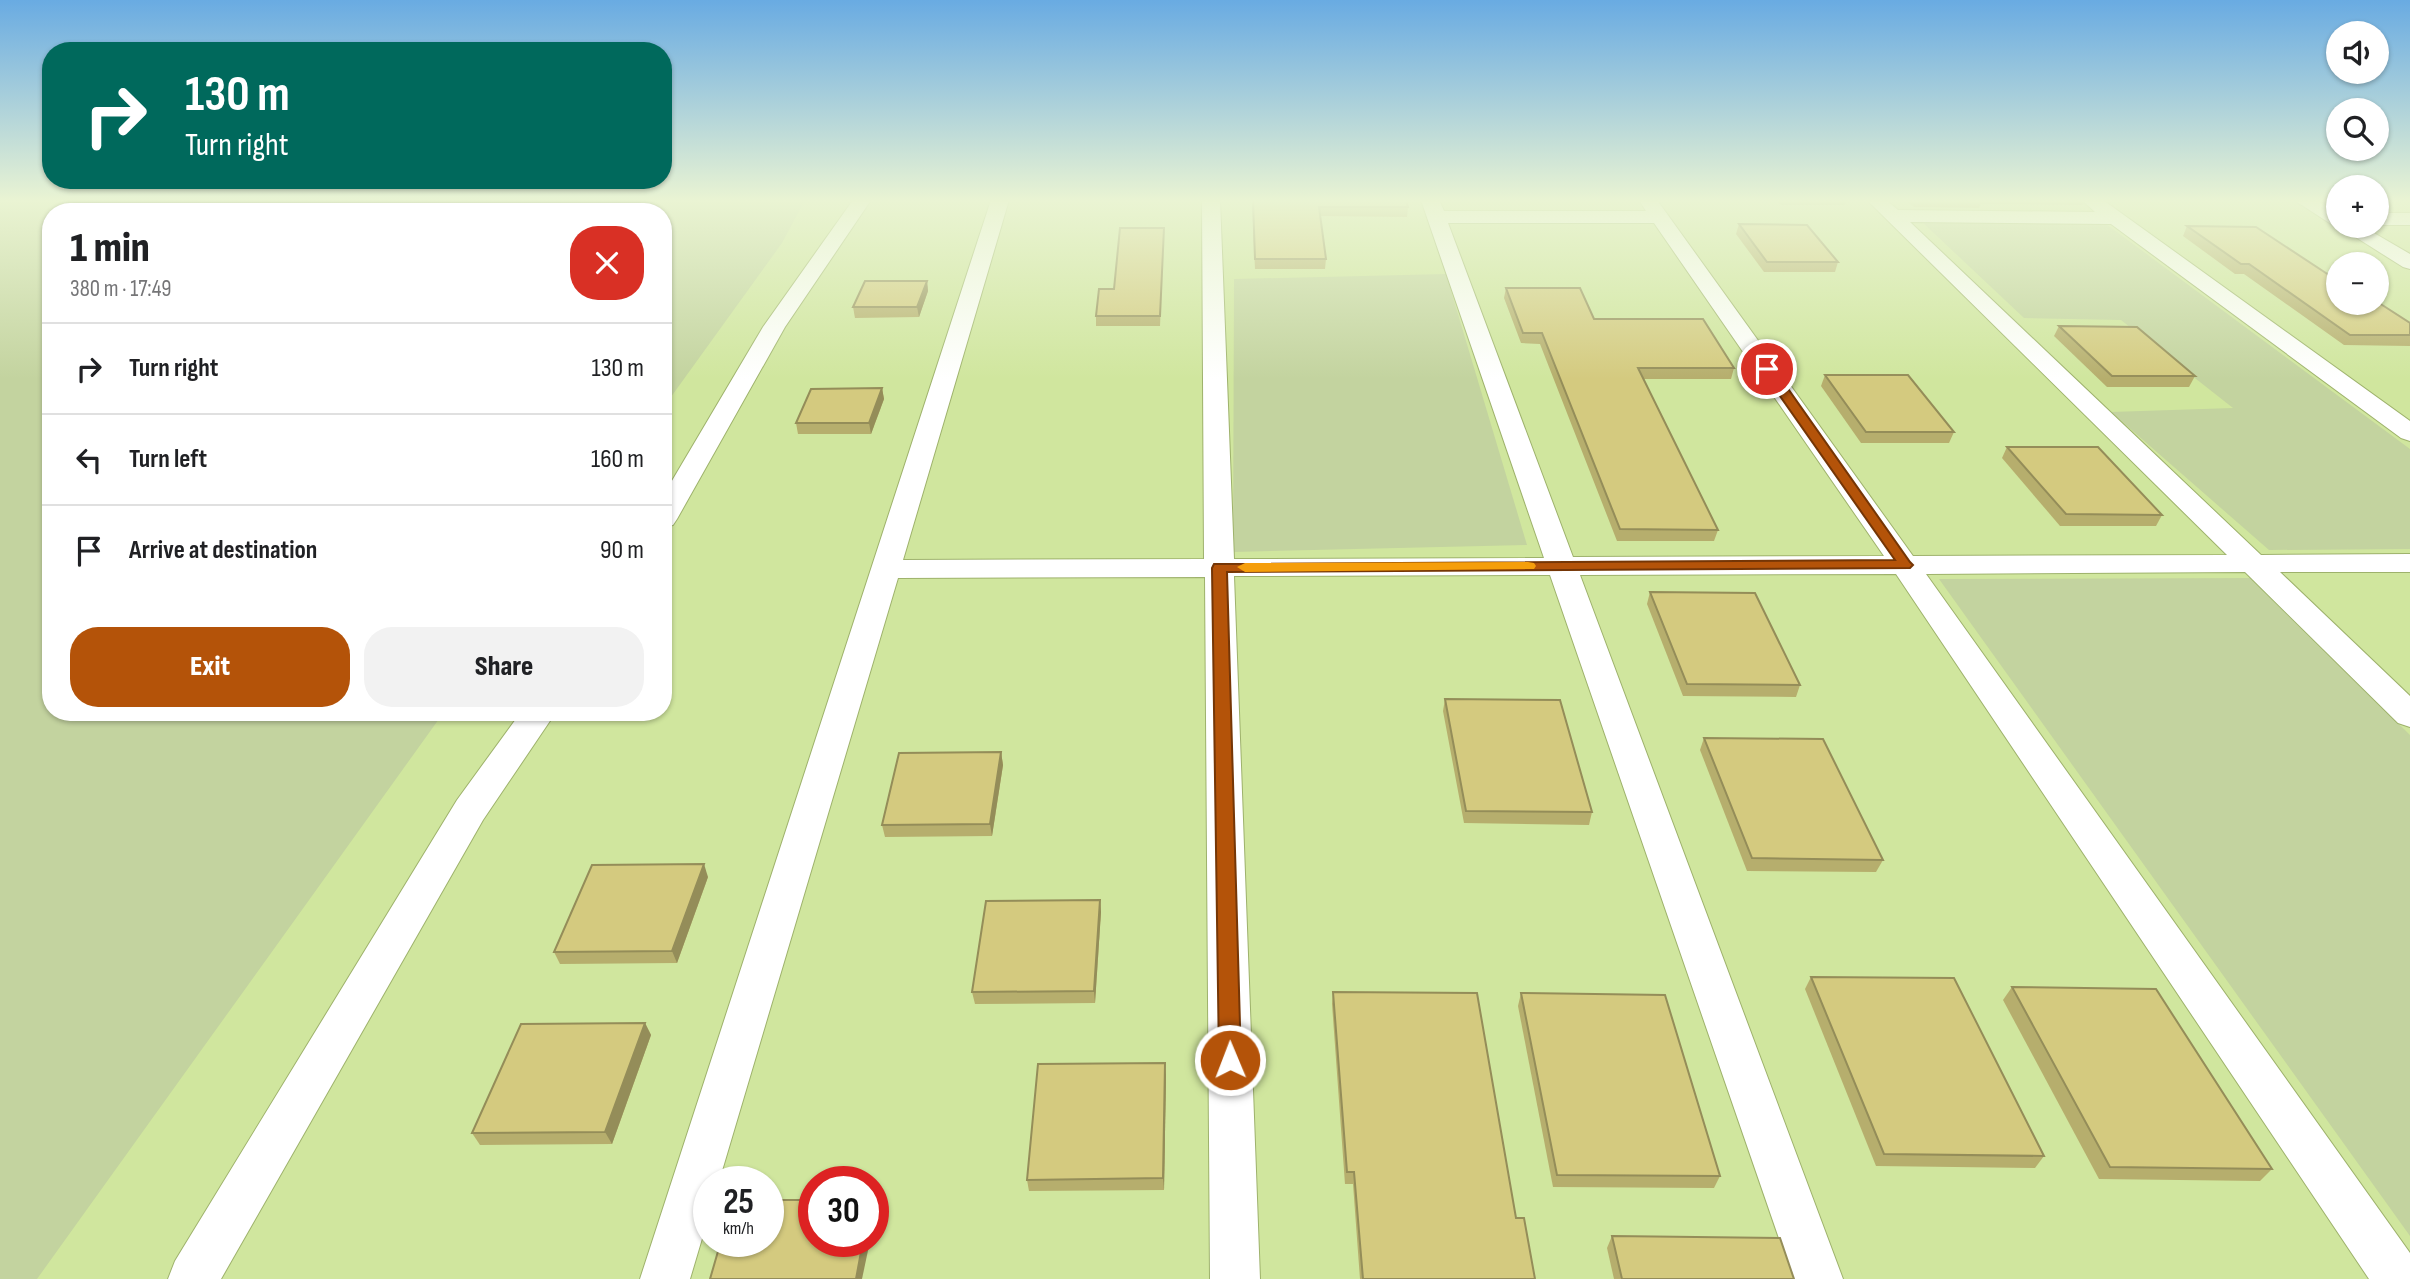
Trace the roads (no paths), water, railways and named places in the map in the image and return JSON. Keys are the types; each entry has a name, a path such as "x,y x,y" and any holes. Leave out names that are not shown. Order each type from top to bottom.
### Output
{"street":[{"path":"672,504 774,327 821,260"},
{"path":"665,1279 981,260"},
{"path":"1212,260 1236,1279"},
{"path":"1452,260 1818,1279"},
{"path":"1690,260 1905,565 2398,1279"},
{"path":"1938,260 2410,715"},
{"path":"2173,260 2410,433"},
{"path":"885,569 2410,563"},
{"path":"192,1279 470,810 533,721"}]}
